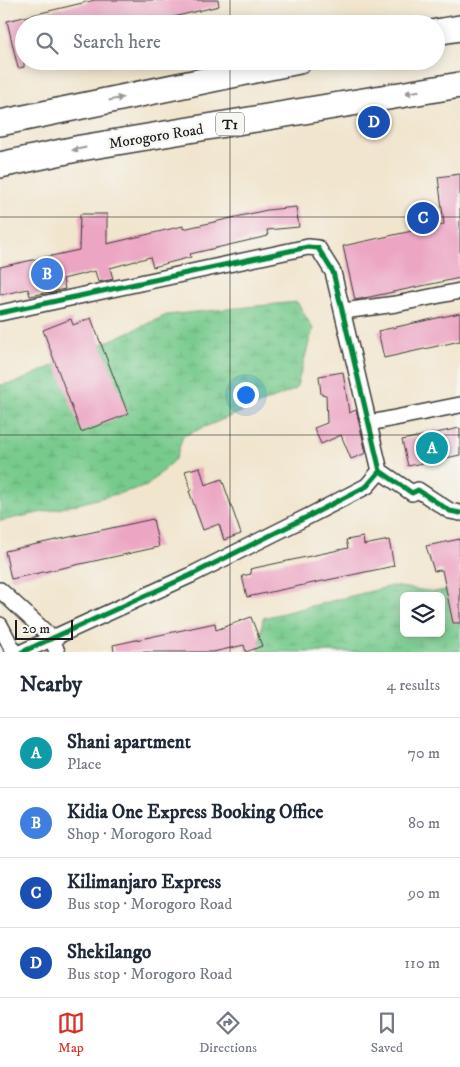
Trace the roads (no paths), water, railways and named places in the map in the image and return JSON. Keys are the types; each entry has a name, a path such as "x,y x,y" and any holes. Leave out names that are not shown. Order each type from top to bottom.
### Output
{"highway":[{"path":"445,30 460,28"},
{"path":"0,123 255,70"},
{"name":"Morogoro Road","path":"0,164 81,148 460,85"}],"street":[{"path":"0,313 308,247 318,248 330,266 343,310 380,471 412,493 418,490 450,511 460,513"},
{"path":"343,310 396,304 460,291"},
{"path":"370,423 460,405"},
{"path":"22,652 55,645 368,486 380,471"},
{"path":"0,590 55,645"},
{"path":"0,625 14,652"}],"place":[{"name":"Shekilango","path":"374,122"},
{"name":"Kilimanjaro Express","path":"423,218"},
{"name":"Kidia One Express Booking Office","path":"47,274"},
{"name":"Shani apartment","path":"432,448"}]}
